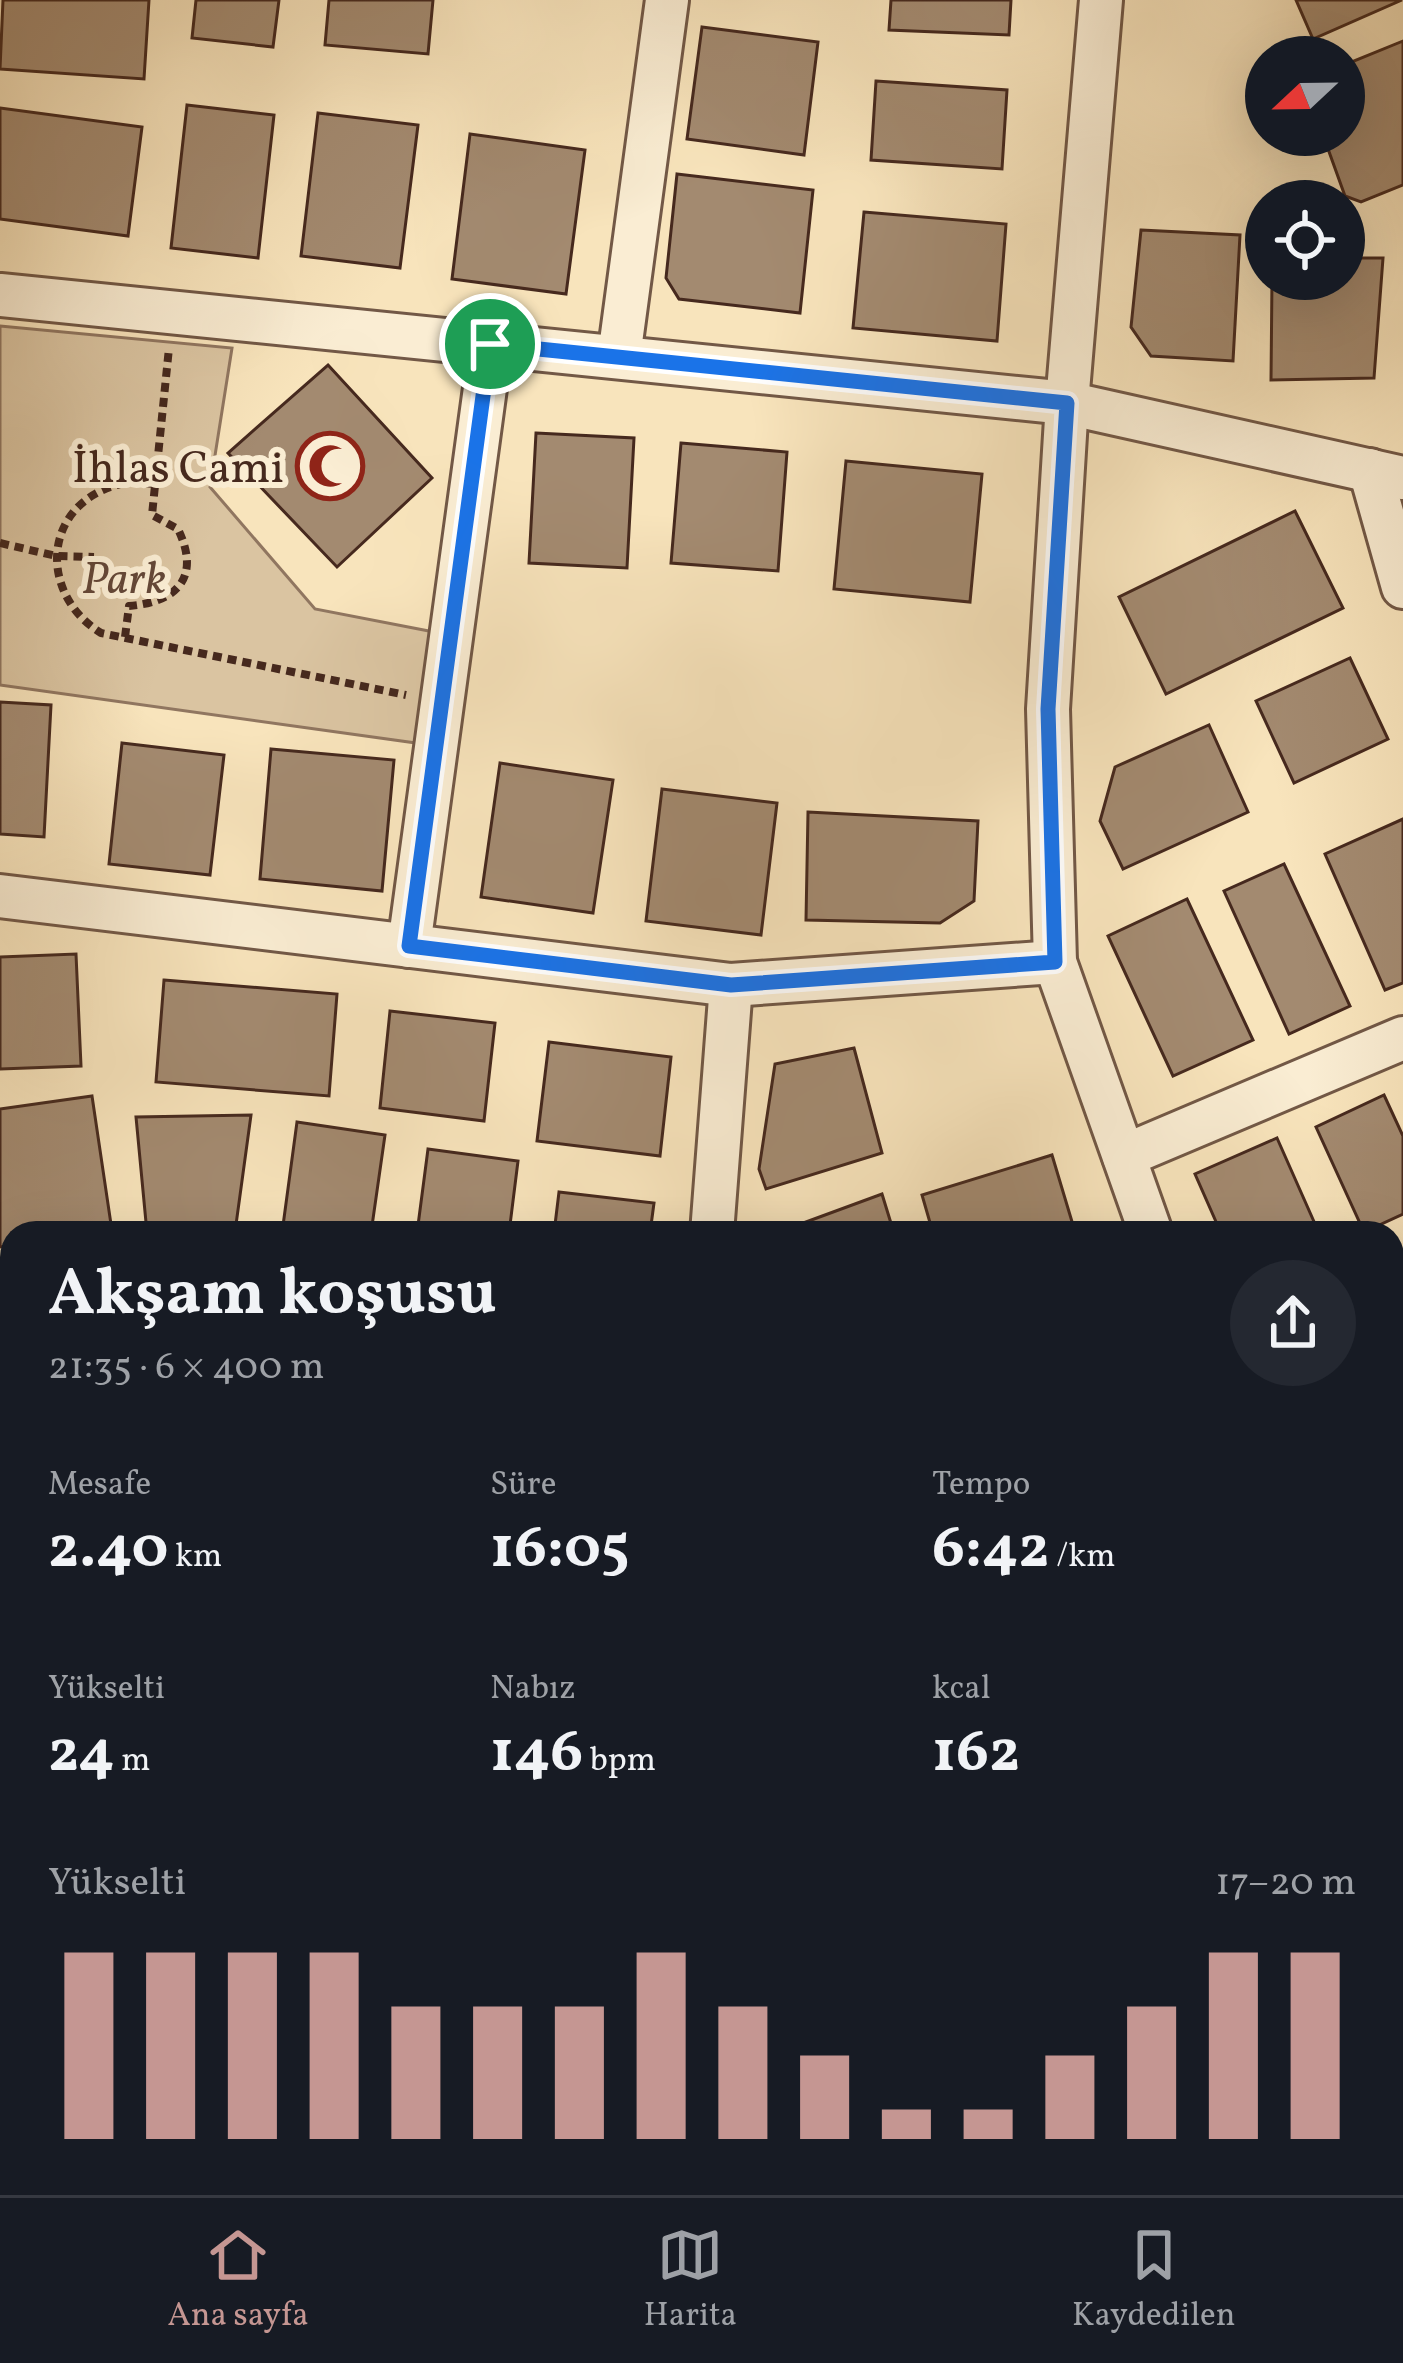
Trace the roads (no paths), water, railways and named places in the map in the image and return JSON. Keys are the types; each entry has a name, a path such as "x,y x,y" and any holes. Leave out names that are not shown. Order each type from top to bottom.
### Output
{"street":[{"path":"620,357 667,0"},
{"path":"1101,0 1067,403 1048,709 1055,962 1147,1221"},
{"path":"0,295 1067,403 1386,474 1403,587"},
{"path":"409,946 490,344"},
{"path":"0,896 731,985 1055,962"},
{"path":"713,1221 731,985"},
{"path":"1124,1156 1403,1039"}],"place":[{"name":"İhlas Cami","path":"330,466"}],"park label":[{"name":"Park","path":"124,577"}]}
